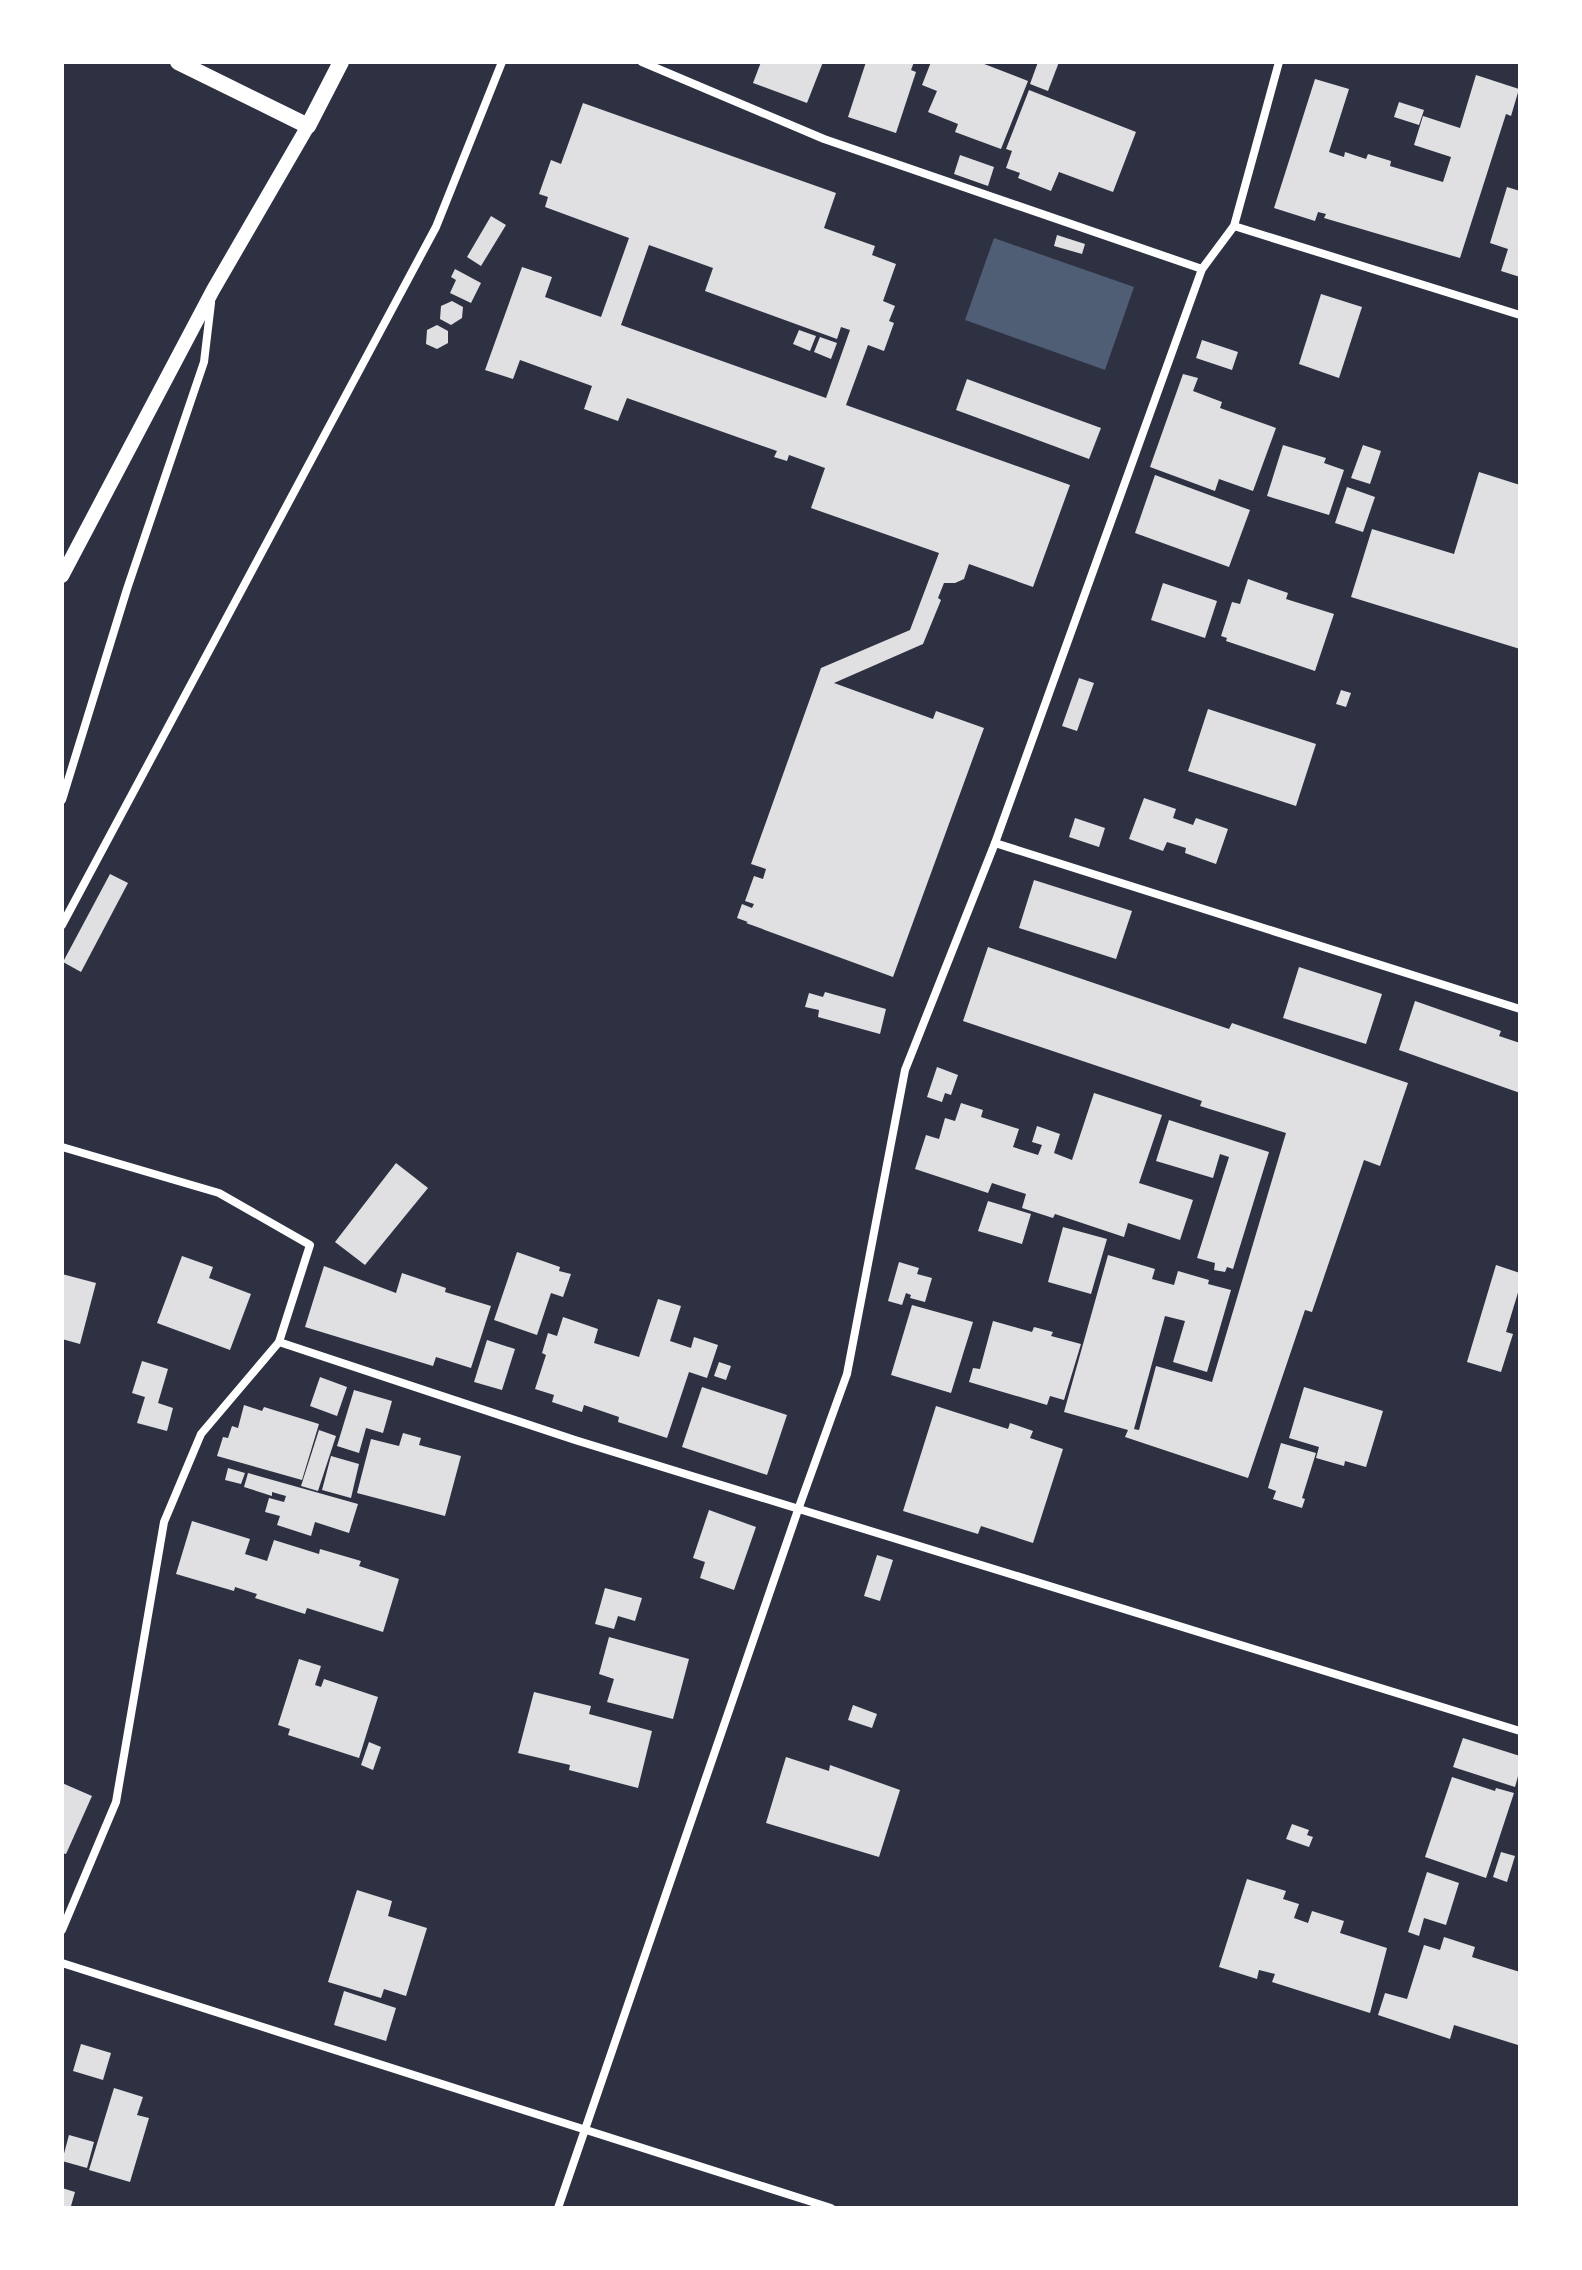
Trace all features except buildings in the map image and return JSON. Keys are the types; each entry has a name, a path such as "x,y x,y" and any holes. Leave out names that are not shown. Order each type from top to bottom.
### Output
{"main road":[{"path":"178,62 308,126 341,62"}],"street":[{"path":"62,925 436,227 502,62"},
{"path":"642,62 824,139 1202,269"},
{"path":"558,2208 847,1374 905,1070 995,843 1202,269 1234,226 1279,62"},
{"path":"62,576 213,290 308,126"},
{"path":"1234,226 1520,315"},
{"path":"62,800 127,589 204,362 213,290"},
{"path":"995,843 1520,1009"},
{"path":"62,1147 219,1193 310,1245 279,1342 201,1434 164,1522 116,1802 62,1930"},
{"path":"279,1342 575,1440 1520,1731"},
{"path":"62,1963 831,2208"}],"water":[{"path":"994,238 1134,287 1105,370 965,320"}]}
